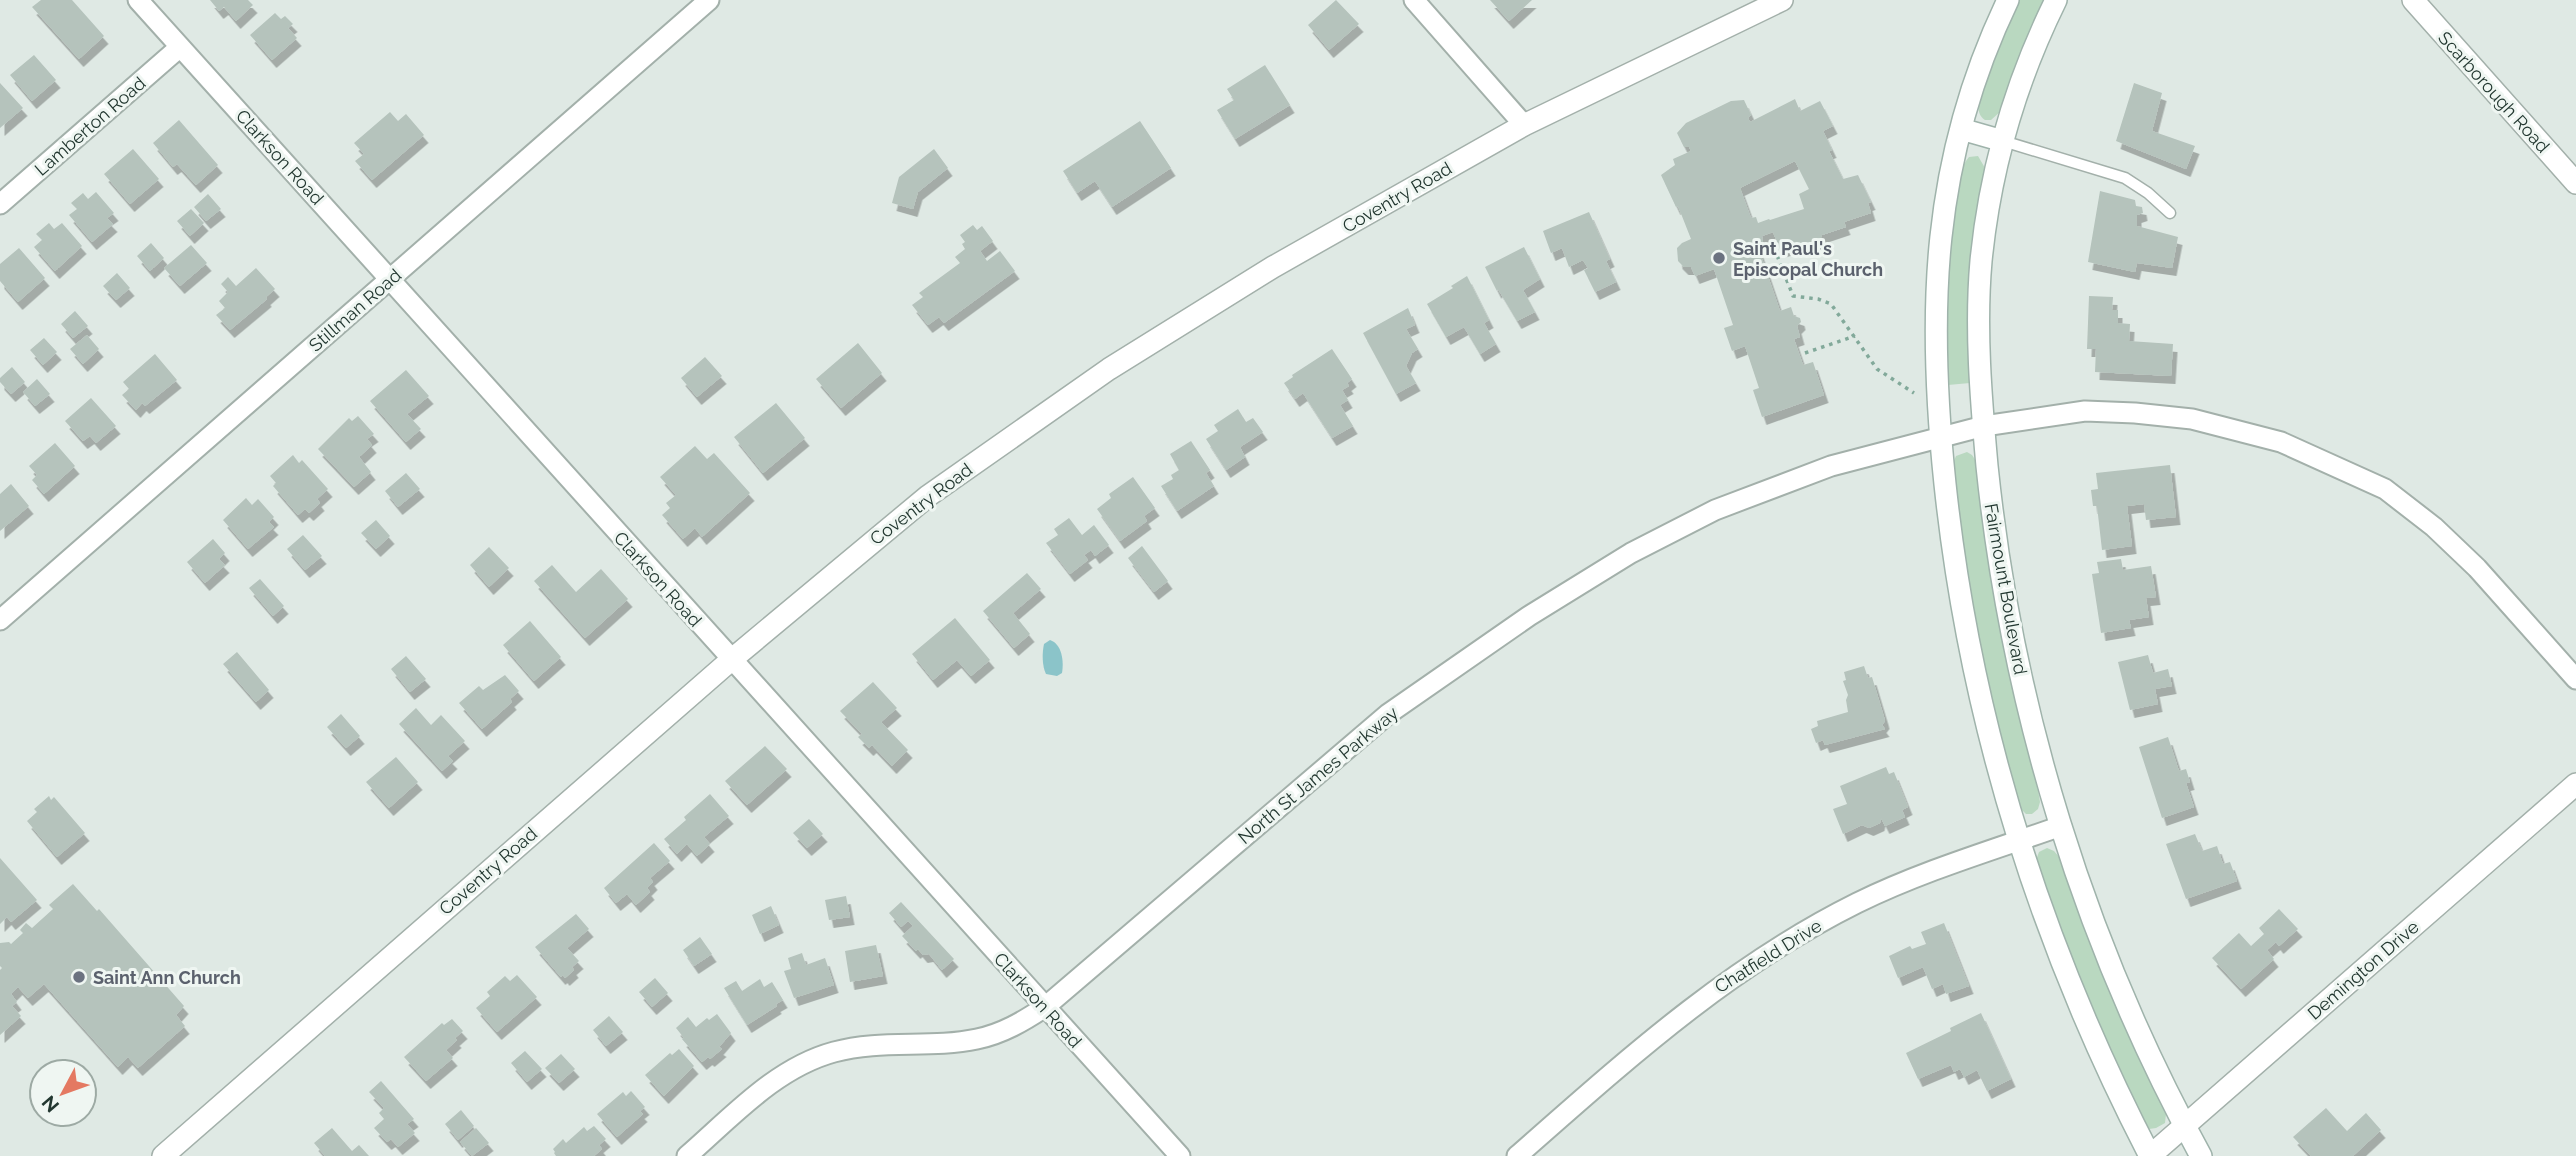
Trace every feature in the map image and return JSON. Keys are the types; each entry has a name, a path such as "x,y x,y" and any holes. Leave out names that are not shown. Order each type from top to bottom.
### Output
{"street":[{"name":"Clarkson Road","path":"138,0 1045,1007 1174,1154"},
{"name":"Stillman Road","path":"0,620 709,0"},
{"path":"1414,0 1524,125"},
{"name":"Coventry Road","path":"163,1156 730,660 905,513 1110,369 1263,274 1524,125 1782,0"},
{"name":"Fairmount Boulevard","path":"2056,0 2021,82 2003,141 1990,197 1981,262 1979,329 1984,426 1996,543 2014,647 2036,742 2085,899 2149,1055 2201,1156"},
{"name":"Scarborough Road","path":"2413,0 2576,183"},
{"path":"2005,3 1980,65 1961,129 1940,234 1935,294 1936,357 1950,527 1966,629 1990,742 2019,841 2055,947 2087,1024 2150,1156"},
{"name":"Lamberton Road","path":"0,204 180,47"},
{"path":"1961,129 2003,141"},
{"name":"North St James Parkway","path":"687,1156 768,1086 815,1058 849,1048 977,1039 1006,1030 1045,1007 1388,714 1529,616 1631,553 1715,510 1831,466 1941,436 1984,426 2085,411 2192,419 2281,442 2385,489 2434,527 2477,568 2576,679"},
{"name":"Demington Drive","path":"2150,1156 2576,783"},
{"name":"Chatfield Drive","path":"1517,1156 1661,1030 1761,957 1859,902 1915,878 2061,826"}],"lane":[{"path":"2003,141 2125,178 2170,212"}],"path":[{"path":"1771,240 1793,296 1818,299 1831,304 1877,369 1914,393"},
{"path":"1805,353 1855,336"}],"green space":[{"path":"2018,0 2044,0 2001,111 1991,120 1985,120 1979,112 1979,101"},
{"path":"1978,156 1985,168 1969,272 1970,383 1948,385 1946,301 1953,200 1960,174 1969,157"},
{"path":"1967,452 1976,461 2001,627 2038,790 2040,802 2038,809 2032,814 2026,814 2021,809 2015,796 1985,673 1969,589 1953,463 1956,456"},
{"path":"2047,848 2060,858 2121,1016 2166,1114 2165,1123 2156,1128 2149,1129 2140,1120 2065,944 2036,860 2039,852"}],"water":[{"path":"1050,640 1060,649 1062,658 1062,673 1057,676 1046,674 1044,667 1044,644"}],"building":[{"path":"41,0 72,0 104,36 79,59 32,7"},
{"path":"210,0 248,0 253,5 236,21 224,7 219,11"},
{"path":"1336,0 1359,24 1329,50 1308,25"},
{"path":"1490,0 1532,0 1509,21"},
{"path":"275,13 281,19 285,16 293,24 288,28 297,38 272,60 250,35"},
{"path":"34,55 56,80 32,101 10,75"},
{"path":"1265,65 1290,105 1235,139 1217,110 1234,100 1227,89"},
{"path":"0,83 23,108 0,128"},
{"path":"2134,83 2162,93 2152,131 2195,146 2186,169 2116,141"},
{"name":"Saint Paul's Episcopal Church","path":"1795,99 1800,111 1820,101 1833,126 1823,131 1832,150 1829,151 1843,179 1858,175 1871,202 1868,203 1871,213 1844,222 1846,227 1822,235 1820,240 1780,250 1773,232 1762,236 1763,242 1757,244 1780,311 1791,307 1794,316 1800,318 1801,322 1797,326 1800,337 1794,339 1803,365 1813,362 1824,395 1762,417 1753,390 1759,388 1745,346 1732,351 1724,328 1733,325 1714,269 1695,276 1691,267 1684,267 1678,261 1677,248 1691,239 1678,206 1676,207 1661,175 1675,165 1673,159 1691,151 1689,147 1684,147 1677,133 1686,123 1731,101 1744,100 1751,115 1748,118 1750,122","holes":["1795,161 1809,189 1799,194 1804,209 1758,223 1756,217 1751,218 1740,188"]},
{"path":"390,112 398,121 406,114 424,135 372,180 355,161 364,154 354,143"},
{"path":"179,120 218,165 196,185 177,164 173,167 153,143"},
{"path":"1140,121 1171,168 1112,207 1095,181 1077,193 1063,171"},
{"path":"133,149 159,179 130,204 104,174"},
{"path":"934,149 948,168 918,192 913,209 892,203 899,177"},
{"path":"2100,191 2135,200 2136,206 2142,207 2143,213 2137,215 2137,226 2178,237 2172,268 2137,263 2135,272 2088,262"},
{"path":"96,192 114,213 107,218 113,224 92,242 69,215 77,209 71,203 83,193 88,199"},
{"path":"208,194 221,209 206,221 194,207"},
{"path":"191,209 204,223 190,236 177,221"},
{"path":"1589,212 1610,259 1606,261 1616,282 1595,292 1584,270 1588,268 1583,260 1569,267 1562,248 1551,253 1543,231"},
{"path":"49,223 54,229 62,223 82,246 55,271 34,247 42,240 36,234"},
{"path":"973,225 977,230 982,226 993,241 980,251 987,261 1000,251 1015,271 944,323 939,317 928,325 912,305 923,297 919,293 960,263 955,257 965,249 962,244 965,242 960,235"},
{"path":"151,243 164,258 150,271 137,256"},
{"path":"191,245 207,263 180,286 164,268"},
{"path":"1524,247 1540,279 1523,290 1535,312 1517,321 1485,267"},
{"path":"19,248 45,278 18,302 0,281 0,264"},
{"path":"256,268 275,289 230,330 216,315 225,308 219,301 228,292 221,284 228,277 236,286"},
{"path":"117,273 130,288 116,300 103,286"},
{"path":"1467,276 1489,320 1484,323 1496,344 1480,354 1464,327 1446,337 1427,304"},
{"path":"2089,296 2113,297 2112,310 2118,310 2118,323 2130,324 2129,341 2173,344 2171,376 2095,372 2096,349 2087,349"},
{"path":"1408,308 1415,325 1406,329 1418,349 1412,353 1406,366 1416,383 1396,394 1363,333"},
{"path":"75,311 88,326 73,338 61,324"},
{"path":"87,335 99,349 83,364 70,349"},
{"path":"44,338 57,352 43,365 30,350"},
{"path":"858,343 882,373 841,408 816,379"},
{"path":"1332,349 1352,379 1347,383 1349,386 1342,390 1348,400 1340,405 1353,426 1332,438 1303,393 1295,399 1284,383"},
{"path":"155,354 177,380 145,406 142,403 136,410 122,395 129,389 123,382"},
{"path":"705,357 722,376 697,397 681,378"},
{"path":"12,367 25,382 11,394 0,382 0,378"},
{"path":"406,370 429,396 407,414 421,429 406,442 370,401"},
{"path":"37,379 50,394 35,406 23,392"},
{"path":"91,398 116,426 96,443 90,436 83,441 65,421"},
{"path":"776,403 805,438 763,473 734,437"},
{"path":"1238,409 1246,422 1253,418 1263,432 1240,447 1245,457 1226,470 1206,439 1218,431 1214,425"},
{"path":"358,416 374,434 367,439 372,445 359,457 371,472 354,487 318,449 349,418 352,421"},
{"path":"1191,441 1210,470 1206,473 1214,486 1177,511 1161,486 1173,479 1171,475 1179,470 1170,454"},
{"path":"55,443 75,466 44,494 32,480 37,475 29,466"},
{"path":"695,446 707,459 714,453 750,493 702,537 695,528 683,539 662,515 670,508 666,503 676,495 660,477"},
{"path":"293,455 299,463 302,460 328,489 317,499 320,503 309,513 305,509 298,515 273,486 276,483 270,476"},
{"path":"2170,465 2176,517 2146,520 2144,504 2127,506 2132,546 2102,550 2097,506 2093,506 2091,490 2098,489 2096,473"},
{"path":"406,473 420,489 398,507 385,491"},
{"path":"1133,477 1155,508 1144,516 1147,521 1120,541 1097,509 1111,498 1109,494"},
{"path":"11,484 29,506 0,531 0,494"},
{"path":"246,498 252,505 258,499 274,517 269,522 274,527 248,549 223,520"},
{"path":"1069,518 1082,535 1094,525 1109,545 1095,556 1091,550 1084,555 1088,560 1070,574 1046,543 1058,535 1054,529"},
{"path":"376,520 390,536 376,549 361,533"},
{"path":"303,535 322,556 305,570 287,549"},
{"path":"213,539 225,553 219,559 225,565 205,583 187,562"},
{"path":"1142,546 1168,581 1154,592 1128,558"},
{"path":"489,547 509,568 489,587 470,565"},
{"path":"2121,559 2123,570 2151,566 2156,597 2146,598 2149,617 2129,620 2131,628 2101,633 2092,574 2099,573 2097,562"},
{"path":"552,565 576,592 601,569 628,599 585,638 534,581"},
{"path":"1027,573 1041,589 1013,613 1030,634 1014,648 983,611"},
{"path":"260,579 284,606 273,616 249,588"},
{"path":"955,618 990,660 971,676 957,660 933,680 912,654"},
{"path":"530,621 561,657 534,681 503,645"},
{"path":"237,652 269,690 256,702 223,664"},
{"path":"2148,655 2153,673 2168,669 2172,686 2155,689 2158,704 2130,710 2118,662"},
{"path":"406,656 426,679 410,692 391,669"},
{"path":"1864,666 1868,678 1872,677 1885,729 1825,745 1823,740 1816,743 1811,729 1818,726 1817,721 1848,712 1844,672"},
{"path":"505,675 519,691 510,699 512,702 482,729 459,703 479,686 483,690"},
{"path":"873,682 897,708 881,722 908,750 892,766 872,745 869,748 858,737 862,734 840,711"},
{"path":"416,708 431,725 441,715 465,741 448,756 453,761 442,771 399,724"},
{"path":"341,714 360,736 346,748 327,727"},
{"path":"2168,737 2179,771 2186,769 2190,782 2186,783 2194,807 2162,818 2139,747"},
{"path":"765,746 787,769 747,805 725,781"},
{"path":"396,757 418,782 389,808 366,782"},
{"path":"1886,767 1889,774 1894,772 1908,807 1902,810 1905,817 1885,826 1881,818 1880,823 1869,828 1862,825 1843,834 1833,809 1847,804 1840,786"},
{"path":"710,794 729,816 704,837 710,844 697,856 687,844 677,854 664,839"},
{"path":"49,796 51,800 54,797 85,833 57,857 27,821 37,812 34,809"},
{"path":"809,819 823,834 807,848 793,833"},
{"path":"2195,834 2202,851 2217,846 2223,864 2230,862 2237,881 2186,899 2166,844"},
{"path":"654,843 670,861 650,878 653,882 647,888 650,892 636,905 627,894 616,903 604,888"},
{"path":"0,858 37,900 11,922 7,917 0,924"},
{"name":"Saint Ann Church","path":"73,884 97,911 99,909 184,1006 176,1015 185,1026 138,1068 128,1057 118,1067 44,984 28,998 18,987 11,994 17,1002 12,1006 21,1016 0,1035 0,943 11,944 23,933 20,930 26,923 32,928 53,909 49,905"},
{"path":"846,896 850,917 829,920 825,900"},
{"path":"901,902 954,959 942,970 929,954 923,955 918,949 916,951 902,936 913,926 908,921 901,927 889,913"},
{"path":"771,906 779,925 760,934 752,915"},
{"path":"2279,909 2298,929 2279,946 2276,942 2267,950 2274,959 2241,989 2212,958 2239,933 2251,946 2264,934 2259,928"},
{"path":"576,914 589,929 567,948 579,961 565,978 563,975 561,977 535,947"},
{"path":"1944,923 1969,986 1946,994 1943,984 1932,989 1923,967 1898,978 1889,956 1910,946 1912,949 1926,944 1921,932"},
{"path":"700,937 712,954 694,966 683,950"},
{"path":"876,945 883,976 850,982 845,951"},
{"path":"802,953 806,965 825,958 834,985 794,998 784,971 791,969 788,958"},
{"path":"517,975 537,997 497,1032 476,1008 490,996 487,992 505,976 510,981"},
{"path":"655,978 668,993 652,1007 639,992"},
{"path":"760,979 764,987 772,982 783,1000 747,1025 724,988 736,981 742,991"},
{"path":"1981,1013 2011,1079 1987,1091 1977,1070 1964,1077 1960,1069 1954,1072 1951,1065 1918,1079 1906,1053"},
{"path":"717,1014 731,1033 719,1047 722,1049 702,1062 676,1028 688,1017 696,1027"},
{"path":"609,1016 623,1032 606,1046 593,1030"},
{"path":"452,1019 463,1031 446,1050 453,1058 426,1081 404,1057 442,1023 444,1025"},
{"path":"679,1049 694,1066 664,1096 645,1075 670,1053 672,1055"},
{"path":"525,1051 542,1069 527,1082 511,1063"},
{"path":"561,1054 575,1069 559,1083 545,1068"},
{"path":"381,1081 414,1119 407,1124 415,1133 398,1147 391,1139 387,1142 374,1128 384,1119 379,1113 384,1108 369,1092"},
{"path":"631,1091 645,1107 640,1111 643,1114 617,1137 597,1114 623,1092 626,1096"},
{"path":"2326,1108 2347,1131 2366,1113 2381,1130 2353,1156 2311,1156 2293,1137"},
{"path":"461,1110 474,1126 458,1140 445,1124"},
{"path":"594,1126 606,1139 599,1145 602,1149 594,1156 556,1156 553,1149 563,1139 566,1143 584,1127 587,1131"},
{"path":"332,1128 352,1151 359,1145 369,1156 325,1156 314,1143"},
{"path":"476,1128 489,1143 472,1156 460,1142"}],"place":[{"name":"Saint Paul's Episcopal Church","path":"1719,258"},
{"name":"Saint Ann Church","path":"79,977"}]}
